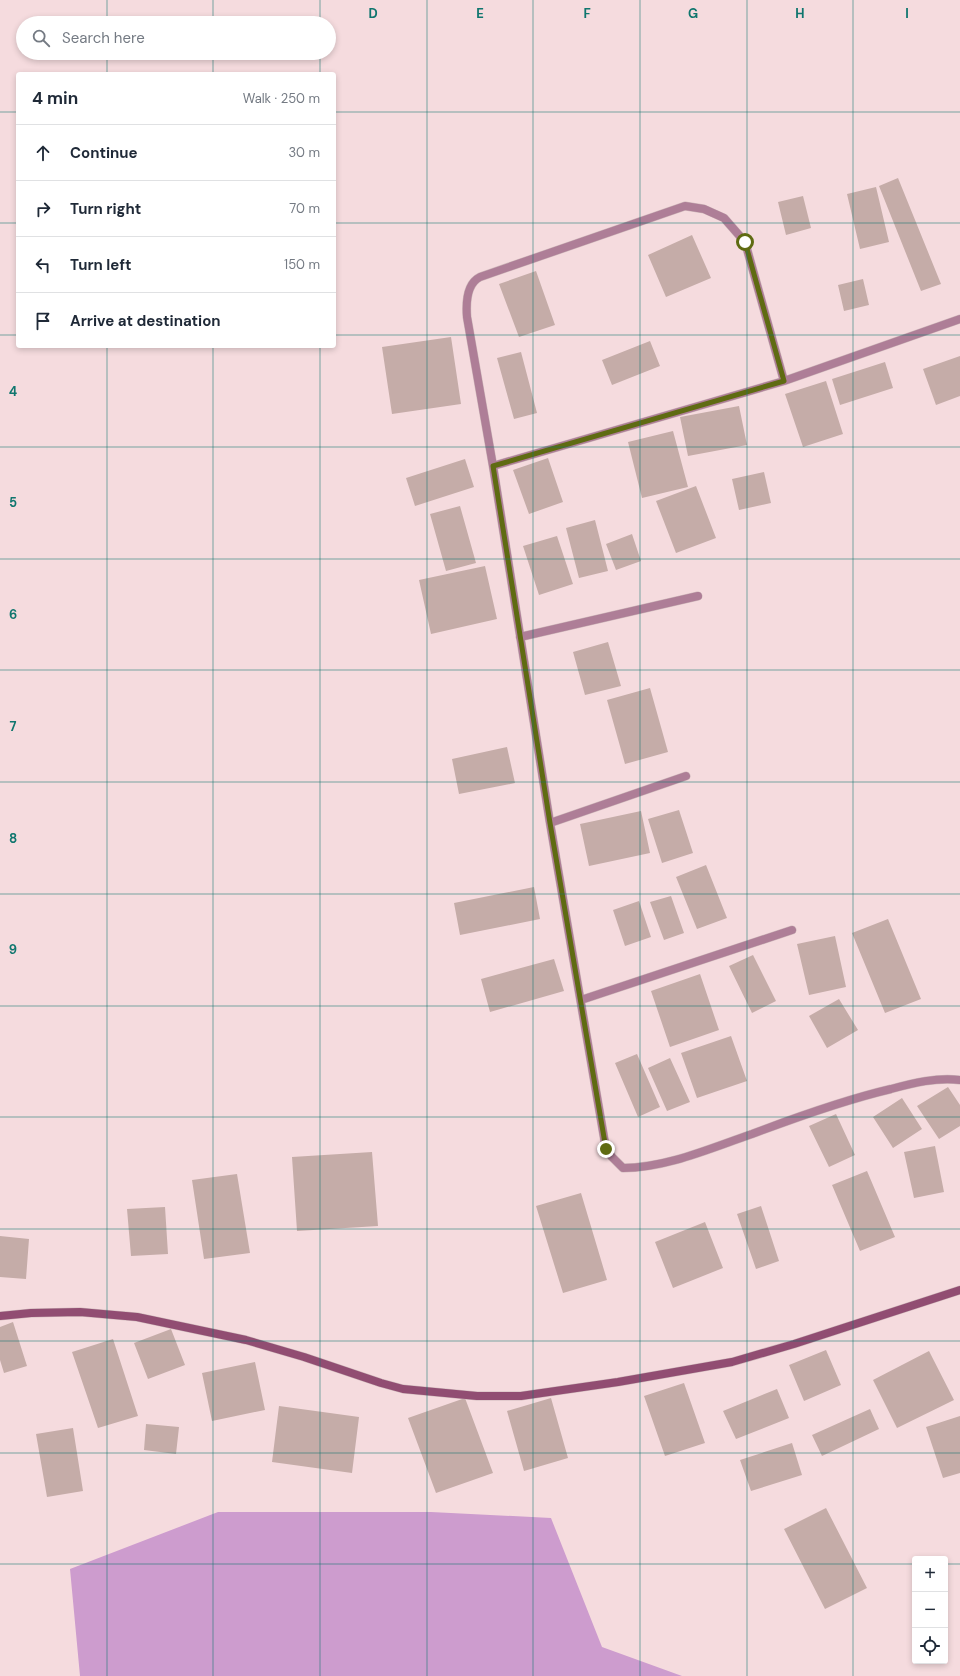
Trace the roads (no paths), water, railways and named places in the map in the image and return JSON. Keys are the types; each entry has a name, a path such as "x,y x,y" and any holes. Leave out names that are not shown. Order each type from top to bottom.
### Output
{"street":[{"path":"784,381 745,242 724,218 704,209 685,206 480,277 474,282 468,293 466,307 467,317 493,466 550,823 582,1000 606,1149 612,1158 623,1168 634,1168 692,1156 765,1129 871,1093 919,1082 953,1079 960,1080"},
{"path":"493,466 784,381 960,319"},
{"path":"520,637 698,596"},
{"path":"550,823 686,776"},
{"path":"582,1000 792,930"},
{"path":"0,1316 31,1313 80,1312 137,1317 246,1340 403,1389 477,1396 520,1396 618,1382 732,1362 794,1344 960,1290"}]}
